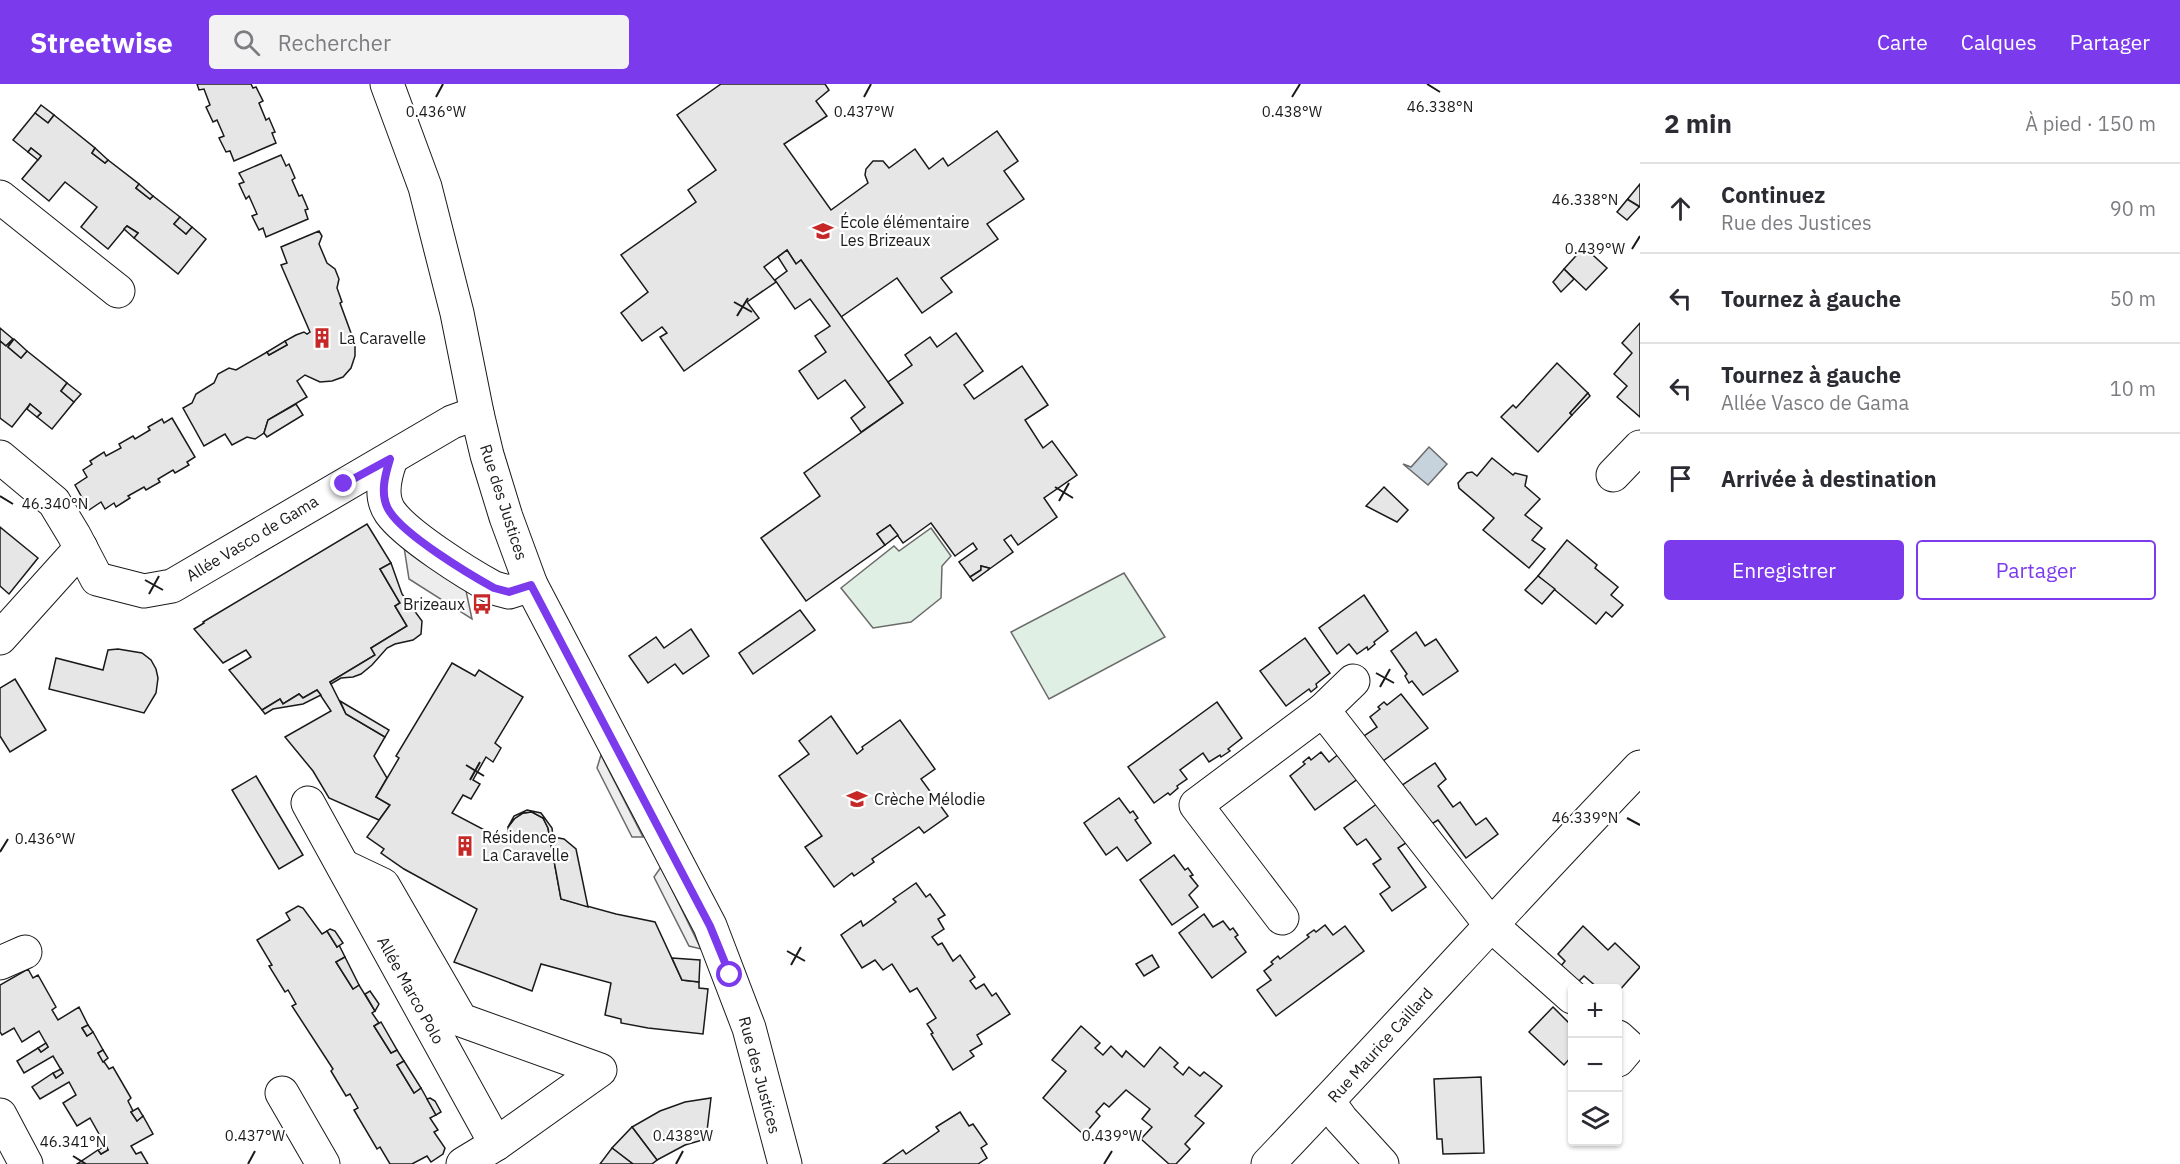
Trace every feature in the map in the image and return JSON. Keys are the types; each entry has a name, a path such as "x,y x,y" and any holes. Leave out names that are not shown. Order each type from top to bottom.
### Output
{"street":[{"name":"Rue des Justices","path":"387,84 425,188 457,313 477,413 506,517 531,585 710,926 749,1028 785,1164"},
{"path":"0,197 118,291"},
{"name":"Allée Vasco de Gama","path":"0,457 54,502 97,579 144,591 172,586 452,422 477,413"},
{"path":"1613,475 1640,447"},
{"path":"390,459 384,476 384,493 389,511 407,530 494,588 509,592 531,585"},
{"path":"0,638 81,548"},
{"path":"1282,918 1196,806 1323,710 1353,681"},
{"path":"1323,710 1490,924 1568,993"},
{"name":"Rue Maurice Caillard","path":"1268,1164 1490,924 1640,767"},
{"name":"Allée Marco Polo","path":"308,803 496,1144"},
{"path":"343,867 383,885 461,1020 600,1070 496,1144 463,1164"},
{"path":"1622,1041 1629,1047 1622,1055"},
{"path":"282,1093 323,1164"},
{"path":"1328,1101 1341,1119 1382,1164"},
{"path":"0,1115 26,1164"}],"green space":[{"path":"931,528 951,556 942,566 941,598 911,622 873,628 841,588 894,546 899,551"},
{"path":"1124,573 1165,637 1049,699 1011,632"}],"shaded area":[{"path":"1429,447 1447,464 1428,485 1403,464 1411,467"},
{"path":"404,547 465,586 472,619 409,579"},
{"path":"601,755 643,837 632,837 597,768"},
{"path":"661,867 701,949 689,946 654,877"}],"building":[{"path":"197,84 251,84 253,88 256,87 263,101 259,103 266,120 269,118 275,132 272,133 276,143 234,161 230,151 226,152 219,138 224,136 217,120 213,122 206,107 210,105 204,89 199,90"},
{"name":"École élémentaire Les Brizeaux","path":"721,84 825,84 829,90 816,101 827,116 784,144 831,210 868,183 865,175 866,169 873,161 883,161 889,168 915,149 929,169 943,158 948,166 997,131 1018,161 1004,171 1024,199 987,224 998,239 941,278 952,292 922,313 897,278 841,317 801,260 796,264 787,250 764,267 776,282 747,302 759,318 684,371 660,337 667,333 662,327 642,341 621,313 648,292 621,255 696,202 688,190 716,170 677,115"},
{"path":"41,105 54,115 48,123 35,113"},
{"path":"35,113 48,123 54,115 95,148 92,153 105,163 108,160 139,184 136,188 150,199 153,196 180,217 174,224 186,234 192,227 206,239 178,274 134,238 138,233 127,226 108,249 81,227 97,207 65,182 49,201 22,179 41,156 31,148 28,152 13,140"},
{"path":"31,148 41,156 38,160 28,152"},
{"path":"95,148 108,160 105,163 92,153"},
{"path":"281,155 286,166 289,164 295,178 292,180 308,209 305,210 308,219 266,237 263,228 259,230 252,216 257,214 249,196 246,199 239,184 244,182 239,173"},
{"path":"139,184 153,196 150,199 136,188"},
{"path":"1640,184 1640,206 1627,220 1617,212"},
{"path":"180,217 192,227 186,234 174,224"},
{"path":"127,226 138,233 134,238 124,229"},
{"name":"La Caravelle","path":"319,231 322,236 319,244 327,263 335,269 339,279 337,288 342,302 340,303 355,344 355,356 351,368 343,377 332,381 320,382 305,375 297,381 307,397 268,420 264,433 255,439 247,437 232,445 225,434 204,446 183,408 192,403 196,394 214,383 218,374 229,368 236,370 267,352 269,355 287,345 285,341 296,335 310,332 281,265 287,263 281,247"},
{"path":"1584,247 1607,268 1586,290 1564,269"},
{"path":"787,250 796,264 801,260 903,403 861,432 851,418 865,407 845,380 818,399 799,371 826,352 815,336 830,326 810,299 795,309 775,280 787,271 778,257"},
{"path":"1564,269 1574,279 1561,292 1553,282"},
{"path":"1640,323 1640,417 1617,397 1627,386 1614,374 1632,353 1622,343"},
{"path":"0,328 13,339 6,346 0,341"},
{"path":"956,333 983,371 964,385 974,399 1022,366 1048,405 1025,420 1043,448 1052,441 1077,475 1044,498 1057,517 1018,545 1011,535 1004,540 1013,552 988,570 989,568 981,566 981,570 970,577 959,562 977,549 973,543 955,556 931,523 903,543 890,525 877,534 885,545 806,601 761,538 820,496 804,473 903,403 888,382 912,365 905,355 930,337 937,347"},
{"path":"13,339 8,347 21,358 27,351 67,383 61,391 74,402 52,429 37,417 41,413 30,404 12,427 0,418 0,341 6,346"},
{"path":"14,339 27,351 21,358 8,347"},
{"path":"285,341 287,345 269,355 267,352"},
{"path":"1557,363 1588,393 1570,413 1572,415 1538,452 1501,417 1513,405 1516,408"},
{"path":"67,383 81,394 74,402 61,391"},
{"path":"1588,393 1590,396 1572,415 1570,413"},
{"path":"30,404 41,413 37,417 27,409"},
{"path":"296,404 303,415 267,437 264,433 268,420"},
{"path":"172,418 195,457 187,462 189,465 175,473 173,470 158,479 160,482 146,490 144,487 128,496 130,498 116,507 114,503 105,509 101,502 89,510 75,485 87,477 83,470 92,464 90,461 104,452 106,456 121,448 119,444 133,436 135,439 150,430 148,427 162,419 164,423"},
{"path":"1492,458 1513,475 1515,473 1527,476 1525,486 1540,499 1525,515 1542,528 1532,540 1545,549 1529,568 1483,530 1494,518 1459,488 1458,483 1467,473 1472,472 1477,476"},
{"path":"1384,487 1408,510 1397,522 1366,506"},
{"path":"367,524 391,563 380,569 400,603 395,606 407,626 371,648 375,655 330,682 346,714 385,737 374,756 387,778 376,797 390,805 379,820 329,798 313,771 285,737 331,711 317,690 303,698 299,694 283,704 280,699 262,710 229,670 251,657 246,650 223,663 194,629"},
{"path":"890,525 898,535 885,545 877,534"},
{"path":"0,527 38,558 9,594 0,586"},
{"path":"1567,540 1597,565 1595,568 1618,587 1611,595 1623,605 1612,617 1606,612 1596,624 1538,576"},
{"path":"391,563 402,594 422,621 421,634 413,640 387,648 361,674 341,678 331,684 330,682 375,655 371,648 407,626 395,606 400,603 380,569"},
{"path":"981,566 989,568 973,581 970,577 981,570"},
{"path":"1538,576 1555,589 1542,604 1525,590"},
{"path":"1364,595 1388,631 1368,650 1367,647 1357,654 1349,644 1337,654 1319,628"},
{"path":"800,610 815,630 753,674 739,653"},
{"path":"691,629 709,656 683,674 675,664 648,683 629,656 656,637 664,648"},
{"path":"1416,632 1425,646 1436,639 1458,671 1423,695 1412,681 1409,683 1405,676 1407,674 1391,651"},
{"path":"1305,638 1330,673 1316,684 1317,687 1311,692 1309,689 1286,706 1260,671"},
{"path":"118,649 142,653 151,660 156,669 158,678 156,693 144,713 49,689 56,658 103,670 108,650"},
{"name":"Résidence La Caravelle","path":"452,663 475,676 479,670 523,697 495,743 501,748 493,762 486,757 473,780 480,784 471,799 463,795 452,813 509,843 508,827 515,818 523,813 532,812 543,818 548,828 561,899 655,922 682,980 699,982 699,988 708,989 703,1034 621,1023 621,1019 605,1015 611,983 541,964 532,991 454,962 477,909 404,869 381,853 384,849 367,837 390,805 376,797 399,758 396,756"},
{"path":"15,679 46,730 10,752 0,736 0,688"},
{"path":"317,690 321,695 303,704 273,709 265,714 262,710 280,699 283,704 299,694 303,698"},
{"path":"1401,694 1428,728 1383,761 1364,736 1377,727 1370,717 1380,709 1378,707 1384,702 1387,705"},
{"path":"340,701 389,730 385,737 346,714"},
{"path":"1217,702 1242,738 1228,749 1230,751 1209,762 1203,753 1180,770 1187,779 1170,795 1168,793 1154,803 1128,767"},
{"path":"831,716 857,754 863,749 862,747 900,720 935,769 921,779 948,816 924,833 919,827 872,859 874,862 854,876 852,873 834,887 805,847 822,836 779,776 809,754 799,741"},
{"path":"1321,752 1329,762 1341,752 1359,778 1315,810 1290,776 1305,764 1303,762 1309,757 1311,760"},
{"path":"1435,763 1446,779 1438,786 1453,807 1460,802 1476,825 1486,818 1498,834 1466,858 1438,820 1430,825 1401,786"},
{"path":"256,776 303,855 279,869 232,790"},
{"path":"1119,798 1130,813 1133,811 1138,818 1135,820 1151,843 1127,861 1117,847 1106,855 1084,823"},
{"path":"1378,803 1406,843 1398,848 1426,887 1392,911 1380,894 1390,887 1373,864 1381,859 1366,839 1357,845 1344,828"},
{"path":"527,810 541,813 552,828 553,837 564,839 576,849 588,907 561,899 548,828 543,818 532,812 523,813 508,827 514,816"},
{"path":"1174,855 1185,870 1188,868 1193,875 1190,876 1198,886 1189,895 1198,907 1172,925 1140,880"},
{"path":"916,883 926,897 930,894 945,915 938,919 944,929 932,937 938,945 942,943 953,961 960,955 975,977 970,981 976,989 984,984 992,996 996,993 1010,1014 977,1035 982,1044 970,1051 974,1056 953,1070 931,1034 933,1033 927,1024 936,1018 917,988 910,992 892,964 883,970 875,960 862,968 841,935 861,921 863,926 896,902 893,899"},
{"path":"298,906 303,908 322,934 327,931 337,947 339,945 345,957 336,962 353,989 359,985 375,1011 372,1013 379,1023 374,1026 391,1053 397,1050 404,1061 397,1065 414,1093 421,1088 436,1115 430,1118 438,1130 434,1132 445,1148 443,1154 431,1162 427,1156 412,1164 390,1164 380,1147 377,1149 354,1110 358,1108 350,1094 346,1096 331,1071 333,1069 292,1006 296,1004 288,990 285,992 269,966 272,965 257,940 290,920 286,913"},
{"path":"1204,914 1213,927 1223,921 1230,930 1233,928 1238,935 1235,937 1246,952 1212,978 1179,933"},
{"path":"1325,925 1333,935 1345,926 1364,951 1276,1016 1257,990 1271,980 1264,971 1273,964 1271,962 1278,956 1280,959 1309,937 1307,935"},
{"path":"1583,926 1608,950 1615,943 1640,967 1622,987 1622,984 1593,984 1584,976 1577,983 1560,967 1565,961 1558,954"},
{"path":"330,929 335,931 343,943 337,947 327,931"},
{"path":"1152,955 1159,967 1144,976 1136,964"},
{"path":"345,957 359,985 353,989 336,962"},
{"path":"672,958 700,960 699,982 682,980"},
{"path":"28,969 33,978 38,975 56,1007 52,1010 58,1020 79,1007 88,1025 82,1028 87,1036 93,1032 103,1050 98,1053 109,1069 113,1067 131,1098 128,1101 133,1111 131,1112 137,1121 143,1116 153,1134 131,1146 136,1154 141,1152 148,1164 77,1164 98,1150 101,1154 108,1150 90,1118 77,1126 63,1103 76,1095 69,1082 40,1099 32,1087 53,1073 56,1078 63,1073 53,1056 24,1073 17,1061 38,1048 41,1052 48,1047 39,1031 22,1042 14,1028 2,1035 0,1032 0,985"},
{"path":"370,991 379,1004 375,1011 365,994"},
{"path":"1553,1007 1568,1022 1568,1060 1564,1065 1529,1032"},
{"path":"381,1022 397,1050 391,1053 374,1026"},
{"path":"88,1025 93,1032 87,1036 82,1028"},
{"path":"1081,1026 1100,1043 1095,1048 1103,1055 1111,1046 1122,1057 1126,1051 1144,1067 1160,1047 1178,1063 1174,1067 1183,1075 1189,1067 1200,1076 1204,1072 1222,1086 1195,1116 1204,1123 1185,1144 1190,1149 1176,1164 1169,1164 1141,1139 1152,1127 1142,1119 1150,1109 1126,1090 1109,1107 1104,1103 1096,1112 1100,1116 1084,1135 1043,1098 1066,1071 1052,1060"},
{"path":"46,1043 48,1047 41,1052 38,1048"},
{"path":"103,1050 108,1058 103,1062 98,1053"},
{"path":"404,1061 421,1088 414,1093 397,1065"},
{"path":"61,1069 63,1073 56,1078 53,1073"},
{"path":"1481,1077 1484,1153 1443,1154 1442,1139 1437,1139 1434,1079"},
{"path":"711,1098 706,1139 685,1145 657,1160 632,1127 660,1111 685,1102"},
{"path":"427,1099 435,1101 441,1112 436,1115"},
{"path":"138,1108 143,1116 137,1121 131,1112"},
{"path":"960,1112 969,1126 973,1124 987,1144 981,1148 987,1158 978,1164 883,1164 903,1150 906,1154 939,1131 936,1127"},
{"path":"632,1127 657,1160 652,1164 633,1164 612,1148"},
{"path":"106,1145 108,1150 101,1154 98,1150"},
{"path":"612,1148 633,1164 600,1164"}],"place":[{"name":"École élémentaire Les Brizeaux","path":"823,231"},
{"name":"La Caravelle","path":"322,338"},
{"name":"Brizeaux","path":"482,604"},
{"name":"Crèche Mélodie","path":"857,799"},
{"name":"Résidence La Caravelle","path":"465,846"}],"route":[{"path":"344,484 390,459 384,476 384,493 389,511 407,530 494,588 509,592 531,585 710,926 730,975"}]}
